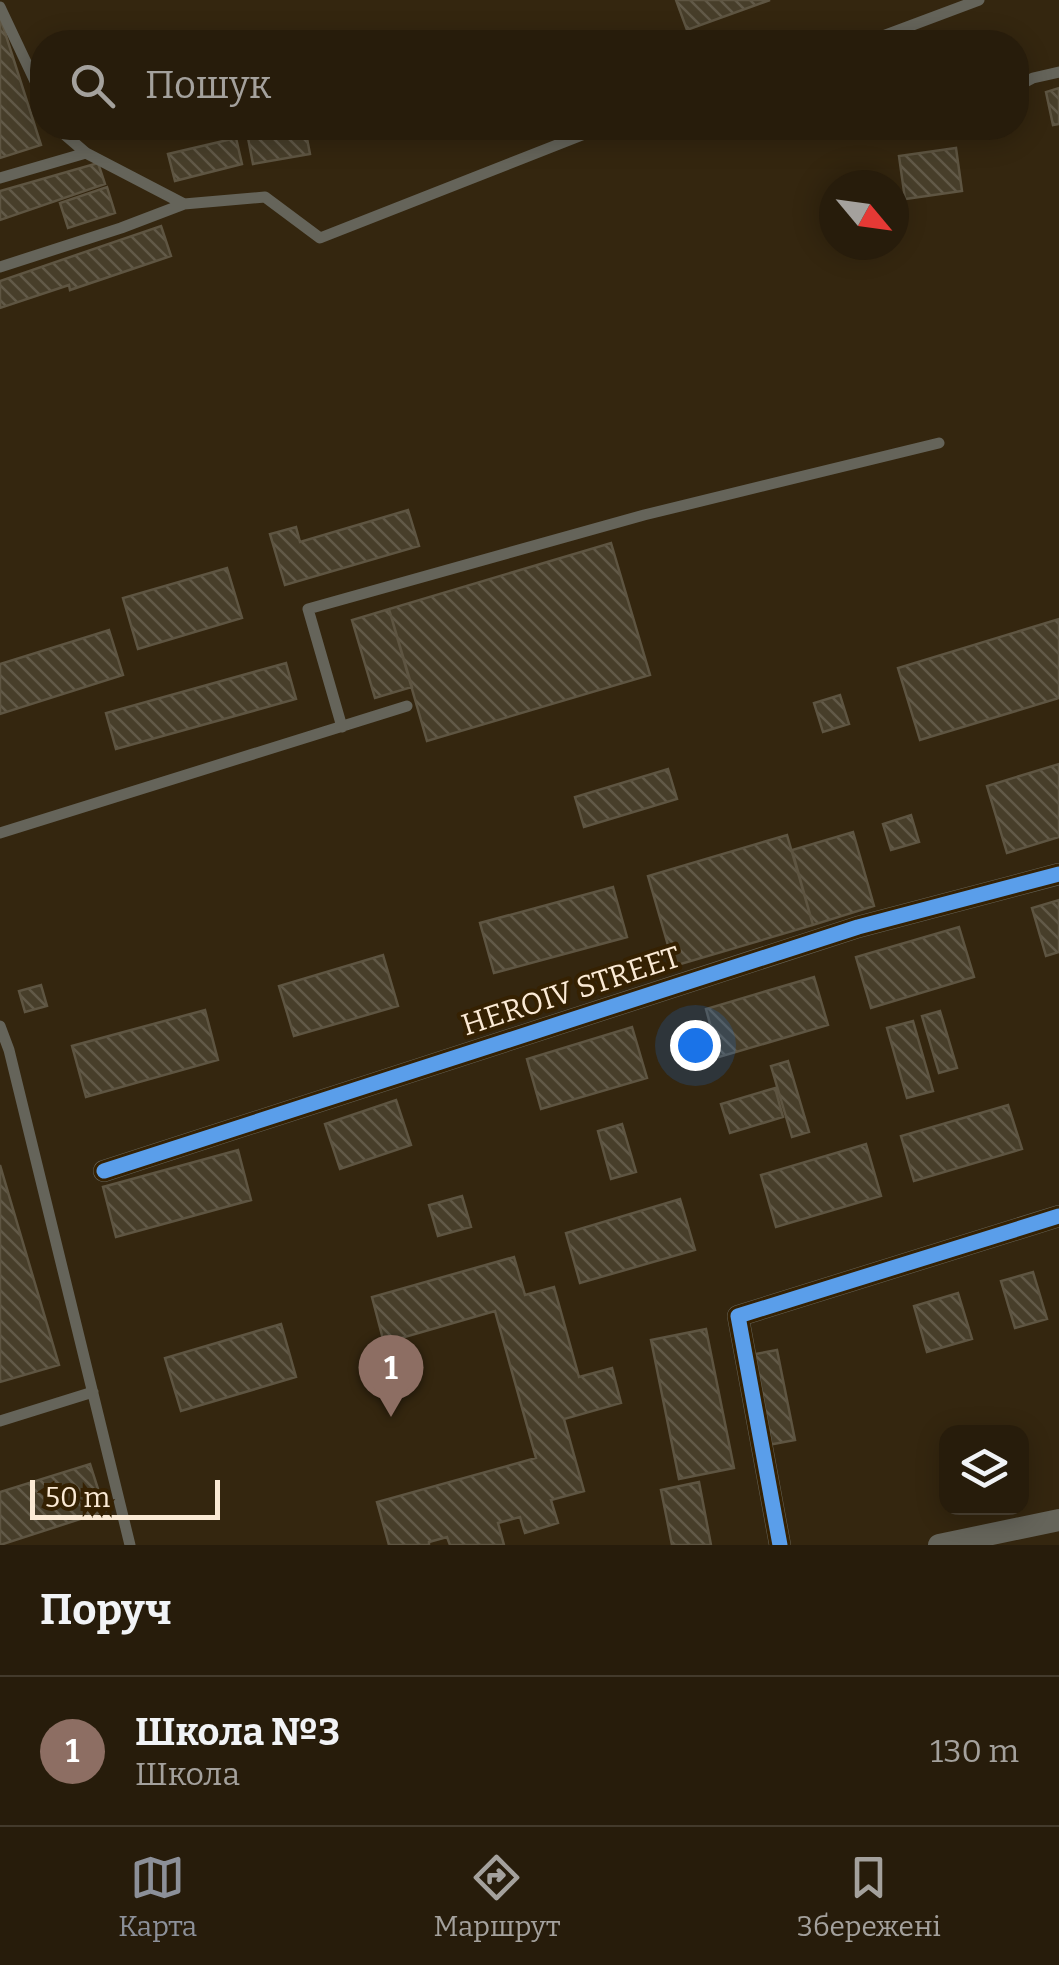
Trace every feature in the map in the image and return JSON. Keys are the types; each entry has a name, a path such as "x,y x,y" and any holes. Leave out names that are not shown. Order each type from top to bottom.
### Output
{"street":[{"name":"HEROIV STREET","path":"104,1171 858,927 1059,874"},
{"path":"780,1545 738,1316 1059,1216"},
{"path":"939,1545 1059,1520"}],"lane":[{"path":"898,30 978,0"},
{"path":"0,7 30,71"},
{"path":"1029,80 1059,72"},
{"path":"71,140 86,153 184,204"},
{"path":"0,267 184,204 265,197 320,238 569,140"},
{"path":"0,178 86,153"},
{"path":"342,726 308,609 644,515 939,443"},
{"path":"0,834 408,706"},
{"path":"0,1026 130,1545"},
{"path":"0,1421 93,1392"}],"building":[{"path":"676,0 770,0 687,30"},
{"path":"0,17 30,111 30,140 39,140 41,145 0,158"},
{"path":"1059,88 1059,124 1053,125 1046,92"},
{"path":"236,140 242,164 175,181 168,154"},
{"path":"248,140 307,140 310,154 253,164"},
{"path":"956,148 962,191 909,198 909,170 901,170 899,156"},
{"path":"98,163 105,184 0,220 0,191"},
{"path":"107,187 115,213 68,228 60,203"},
{"path":"161,226 171,256 70,290 69,285 0,308 0,281"},
{"path":"408,510 419,546 285,585 270,534 296,527 300,542"},
{"path":"611,543 650,675 427,741 389,609"},
{"path":"227,568 242,618 138,649 123,598"},
{"path":"389,609 412,687 375,698 352,620"},
{"path":"1059,619 1059,698 920,740 898,668"},
{"path":"109,630 123,675 0,714 0,664"},
{"path":"286,663 296,699 116,749 106,713"},
{"path":"840,695 849,724 823,732 814,703"},
{"path":"1059,764 1059,837 1007,853 987,786"},
{"path":"668,769 677,799 584,827 575,797"},
{"path":"911,815 919,842 891,850 883,824"},
{"path":"853,832 874,906 813,925 792,850"},
{"path":"787,835 813,925 674,966 648,876"},
{"path":"613,887 627,937 494,973 480,923"},
{"path":"1059,900 1059,952 1046,956 1032,908"},
{"path":"959,927 974,977 871,1008 856,957"},
{"path":"383,955 398,1006 294,1036 279,986"},
{"path":"814,977 828,1025 719,1057 706,1009"},
{"path":"41,985 47,1006 25,1012 19,991"},
{"path":"205,1010 218,1060 86,1097 72,1046"},
{"path":"940,1011 957,1068 939,1073 922,1016"},
{"path":"913,1021 933,1091 907,1098 887,1028"},
{"path":"632,1027 647,1078 541,1109 527,1059"},
{"path":"788,1061 809,1132 792,1137 771,1066"},
{"path":"775,1088 783,1117 730,1133 721,1104"},
{"path":"396,1100 411,1145 340,1169 325,1124"},
{"path":"1008,1105 1022,1149 914,1181 901,1136"},
{"path":"622,1124 636,1172 611,1179 598,1131"},
{"path":"866,1144 881,1196 776,1227 761,1175"},
{"path":"238,1150 251,1200 116,1237 103,1187"},
{"path":"0,1165 59,1365 0,1382"},
{"path":"462,1196 471,1227 438,1236 429,1205"},
{"path":"680,1199 695,1250 580,1283 566,1233"},
{"path":"514,1257 525,1295 554,1287 579,1377 612,1368 621,1403 564,1419 584,1491 551,1500 558,1523 525,1533 520,1517 498,1523 504,1545 450,1545 447,1537 429,1545 389,1545 377,1502 536,1458 495,1311 384,1343 372,1297"},
{"path":"1033,1272 1047,1319 1015,1328 1001,1281"},
{"path":"958,1293 972,1339 927,1352 914,1306"},
{"path":"281,1324 296,1377 181,1411 165,1358"},
{"path":"706,1329 734,1468 679,1479 651,1340"},
{"path":"777,1350 795,1440 768,1445 750,1355"},
{"path":"90,1464 105,1511 0,1545 0,1492"},
{"path":"699,1482 711,1545 672,1545 661,1490"}],"cycle path":[{"path":"104,1171 858,927 1059,874"},
{"path":"780,1545 738,1316 1059,1216"}],"place":[{"name":"Школа №3","path":"391,1417"}]}
